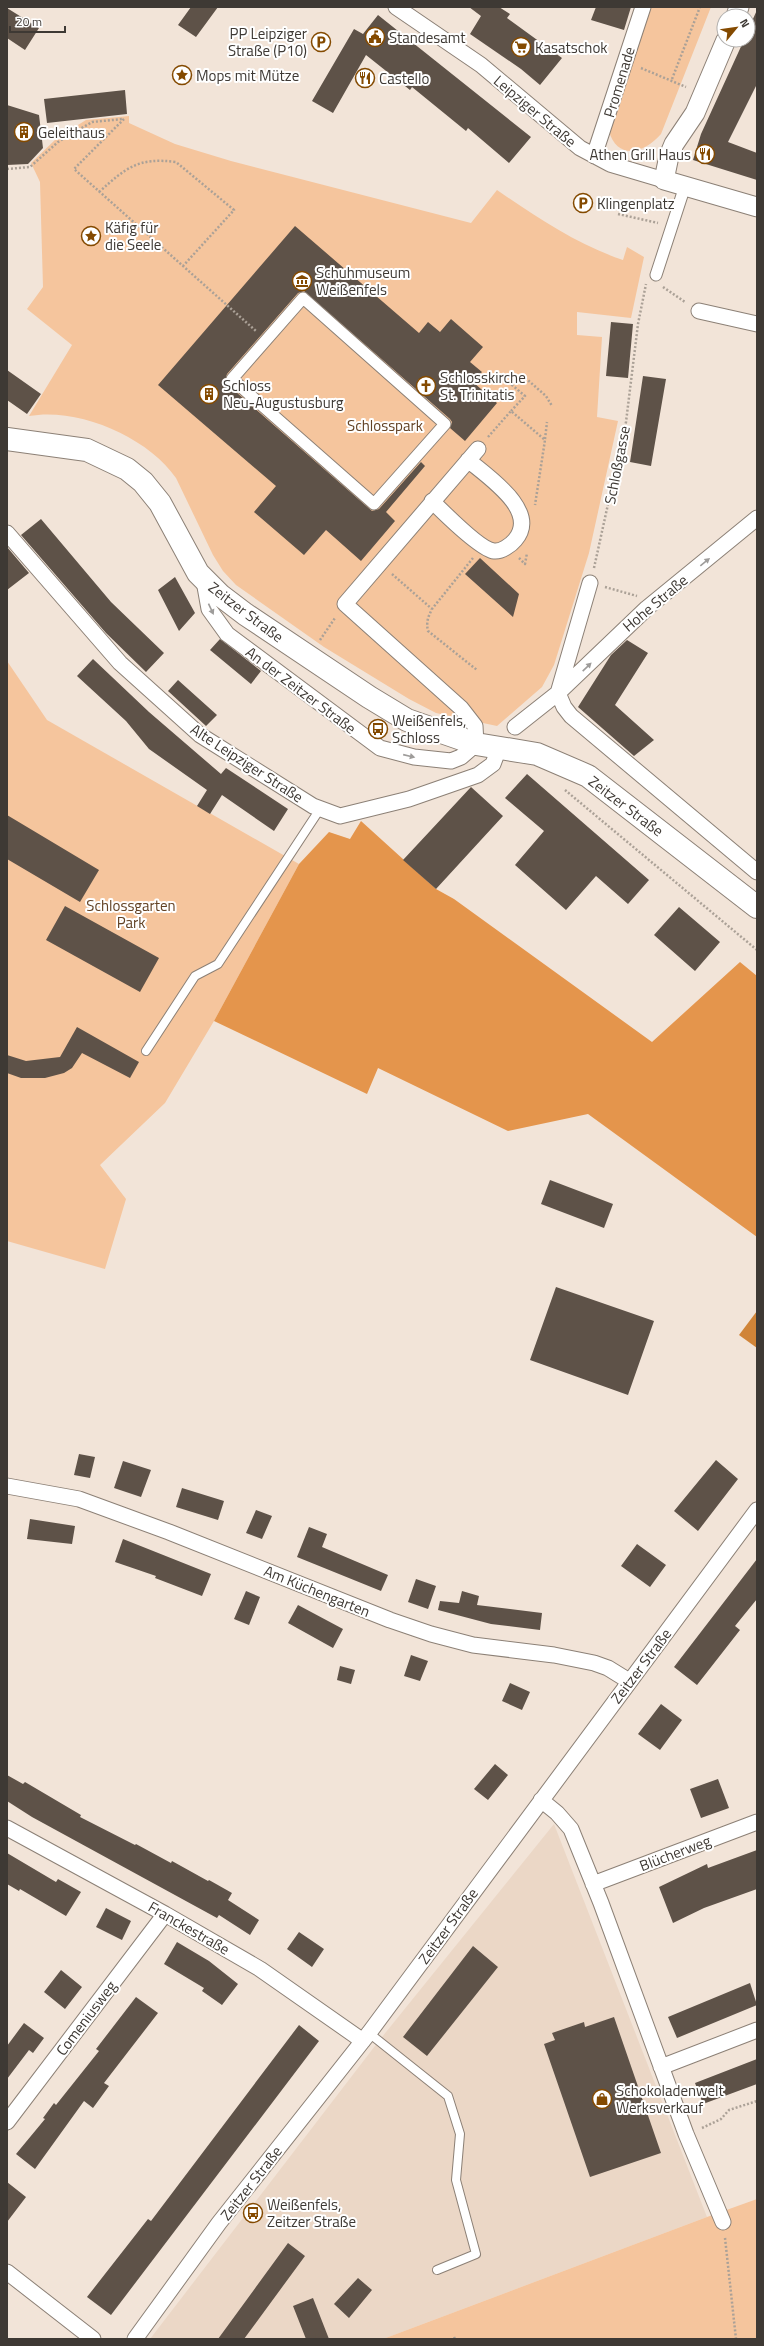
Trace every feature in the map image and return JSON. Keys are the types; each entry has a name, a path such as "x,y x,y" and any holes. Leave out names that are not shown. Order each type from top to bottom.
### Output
{"main road":[{"name":"Zeitzer Straße","path":"7,439 88,450 128,468 155,495 190,562 204,581 245,614 375,701 407,720 476,744 538,754 588,776 757,907"}],"street":[{"name":"Leipziger Straße","path":"396,7 481,65 565,136 594,156 632,171 757,208"},
{"name":"Promenade","path":"594,156 643,7"},
{"path":"664,180 669,156 674,144 695,113 723,48"},
{"path":"656,275 670,226 685,186"},
{"path":"303,298 445,424 374,504 232,379 266,339 303,298"},
{"path":"699,312 757,324"},
{"path":"432,501 483,547 494,551 506,548 515,540 523,527 521,513 473,454 432,501 345,604 461,708 475,726 476,744"},
{"name":"Hohe Straße","path":"558,693 647,608 757,518"},
{"name":"Alte Leipziger Straße","path":"7,533 120,663 200,735 320,809 340,816 409,799 468,779 492,764 499,748"},
{"name":"An der Zeitzer Straße","path":"204,581 209,609 227,634 380,748 414,757 451,761 461,757 476,744"},
{"path":"515,727 558,693 590,583"},
{"name":"Zeitzer Straße","path":"558,693 564,708 571,716 757,872"},
{"name":"Am Küchengarten","path":"7,1486 79,1499 183,1538 390,1620 431,1634 473,1645 554,1655 594,1663 608,1668 629,1681"},
{"name":"Zeitzer Straße","path":"135,2339 217,2226 366,2037 540,1800 757,1510"},
{"path":"540,1800 557,1813 571,1829 686,2134 723,2222"},
{"name":"Blücherweg","path":"593,1884 757,1822"},
{"name":"Franckestraße","path":"7,1828 165,1914 260,1969 366,2037"},
{"name":"Comeniusweg","path":"7,2122 165,1914"},
{"path":"661,2067 757,2030"},
{"path":"7,2272 93,2339"}],"lane":[{"path":"146,1051 195,976 218,964 320,809"},
{"path":"366,2037 448,2096 458,2129 456,2180 476,2254 437,2270"}],"path":[{"path":"672,79 700,7"},
{"path":"625,62 672,79 703,96"},
{"path":"7,169 30,168 58,142 92,122 124,118 74,169 266,339"},
{"path":"100,192 127,168 134,165 140,163 176,162 234,210 183,266"},
{"path":"618,214 670,226"},
{"path":"656,275 662,287 699,312"},
{"name":"Schloßgasse","path":"590,583 603,531 626,422 638,324 646,282 656,275"},
{"path":"473,454 524,396 512,385 522,375 546,396 552,406"},
{"path":"511,411 546,440"},
{"path":"534,510 548,422"},
{"path":"477,670 428,631 427,617 483,547"},
{"path":"506,548 525,564 528,548"},
{"path":"393,576 432,609"},
{"path":"590,583 638,596 647,608"},
{"path":"320,640 345,604"},
{"path":"563,788 757,950"},
{"path":"686,2134 716,2122 729,2110 757,2101"},
{"path":"723,2222 736,2339"}],"shaded area":[{"path":"361,821 436,889 454,899 652,1042 740,962 757,976 757,1237 588,1114 508,1131 378,1068 367,1094 214,1021 299,864 329,832 350,839"},
{"path":"757,1311 757,1348 739,1335"},
{"path":"554,1824 707,2217 383,2339 150,2339 378,2042"}],"green space":[{"path":"649,7 711,7 661,134 647,146 632,151 625,150 618,147 613,141 609,131"},
{"name":"Schlosspark","path":"129,116 129,123 175,144 231,161 471,223 497,190 558,230 590,247 623,260 627,247 644,257 631,318 577,312 577,335 602,337 597,417 618,421 589,553 554,665 542,687 497,726 436,713 409,699 324,647 236,585 223,571 213,555 176,478 164,463 130,438 110,428 69,416 48,414 29,416 72,345 27,309 43,287 40,182 31,163 57,138 86,120"},
{"name":"Schlossgarten Park","path":"7,661 47,720 299,864 214,1021 165,1103 100,1165 126,1199 105,1269 7,1241"},
{"path":"757,2199 757,2339 383,2339 707,2217"}],"building":[{"path":"191,7 218,7 196,37 178,25"},
{"path":"469,7 499,7 510,14 507,18 562,58 540,85 521,69 470,34 481,16"},
{"path":"596,7 631,7 624,30 591,20"},
{"path":"7,8 39,28 25,50 7,38"},
{"path":"757,10 757,84 728,142 757,153 757,180 693,160 701,134 740,48 756,48"},
{"path":"378,15 531,137 509,163 468,128 466,131 412,87 410,90 366,55 333,113 312,101 354,29 363,34"},
{"path":"125,90 127,114 47,123 44,99"},
{"name":"Geleithaus","path":"7,105 39,115 43,148 28,164 7,165"},
{"name":"Schloss Neu-Augustusburg","path":"295,226 419,333 428,322 440,332 451,319 483,347 470,362 482,372 473,382 497,403 465,441 450,428 452,422 450,419 304,291 298,293 227,374 225,381 227,384 372,511 379,509 421,462 425,466 386,512 395,521 361,561 326,530 304,555 254,512 276,486 158,385"},
{"path":"611,322 633,324 628,378 606,376"},
{"path":"7,370 41,394 27,414 7,400"},
{"path":"643,376 666,379 651,466 630,462"},
{"path":"41,519 111,602 164,653 146,672 106,633 21,535"},
{"path":"7,547 29,573 7,590"},
{"path":"480,558 519,594 513,617 465,574"},
{"path":"175,577 195,613 179,631 158,590"},
{"path":"220,639 261,671 251,684 210,650"},
{"path":"627,640 648,653 615,705 654,740 634,756 578,707 611,655"},
{"path":"93,659 149,712 221,774 226,768 288,809 274,831 222,795 210,814 197,806 207,790 149,749 126,721 77,676"},
{"path":"178,680 217,715 206,726 168,691"},
{"path":"527,774 649,880 628,904 596,876 566,910 515,865 544,831 505,798"},
{"path":"471,787 503,816 436,889 403,860"},
{"path":"7,815 99,870 80,902 7,859"},
{"path":"65,906 159,958 140,992 46,940"},
{"path":"679,907 720,942 695,971 654,935"},
{"path":"77,1027 139,1062 130,1078 82,1053 72,1068 64,1073 45,1078 21,1078 7,1073 7,1055 26,1061 60,1057"},
{"path":"550,1180 613,1204 604,1228 541,1204"},
{"path":"556,1287 654,1321 628,1395 530,1360"},
{"path":"79,1454 95,1457 90,1478 74,1475"},
{"path":"716,1460 738,1479 698,1531 674,1511"},
{"path":"123,1461 151,1470 141,1497 114,1488"},
{"path":"182,1488 224,1501 218,1520 176,1507"},
{"path":"256,1510 272,1516 262,1539 246,1533"},
{"path":"30,1519 75,1526 72,1544 27,1539"},
{"path":"309,1527 327,1534 322,1547 388,1575 381,1591 297,1557"},
{"path":"123,1539 211,1574 202,1596 155,1578 156,1576 115,1562"},
{"path":"637,1544 666,1565 650,1587 621,1566"},
{"path":"757,1559 757,1599 735,1626 740,1630 697,1685 674,1667"},
{"path":"416,1579 436,1586 428,1609 408,1602"},
{"path":"246,1591 260,1597 249,1625 234,1619"},
{"path":"462,1591 479,1596 477,1605 542,1613 540,1630 491,1624 438,1610 440,1601 459,1603"},
{"path":"298,1605 343,1629 333,1648 288,1623"},
{"path":"411,1655 428,1661 420,1681 404,1676"},
{"path":"340,1666 355,1670 351,1684 337,1680"},
{"path":"510,1683 530,1692 522,1710 502,1701"},
{"path":"661,1704 682,1720 660,1750 638,1734"},
{"path":"495,1764 508,1775 488,1800 474,1789"},
{"path":"7,1775 23,1784 25,1782 81,1815 80,1817 171,1863 172,1861 232,1893 228,1900 259,1920 250,1935 219,1915 217,1918 32,1817 7,1801"},
{"path":"718,1779 729,1808 701,1818 690,1789"},
{"path":"757,1850 757,1889 704,1908 673,1923 659,1887 707,1864 708,1868"},
{"path":"7,1853 56,1882 58,1879 81,1892 66,1916 20,1889 19,1891 7,1884"},
{"path":"106,1908 131,1921 122,1940 96,1927"},
{"path":"299,1932 324,1949 312,1967 287,1949"},
{"path":"177,1942 209,1961 238,1984 222,2005 202,1991 204,1988 164,1964"},
{"path":"473,1946 498,1967 427,2056 403,2037"},
{"path":"61,1970 82,1987 65,2009 44,1992"},
{"path":"750,1983 757,2005 677,2038 668,2017"},
{"path":"136,1997 158,2013 104,2083 109,2086 93,2108 84,2101 35,2169 16,2154 45,2119 43,2118 54,2103 56,2105 99,2051 96,2049"},
{"name":"Schokoladenwelt Werksverkauf","path":"614,2017 661,2153 590,2177 544,2044 555,2040 552,2033 584,2022 585,2027"},
{"path":"24,2023 44,2038 33,2053 29,2050 7,2079 7,2046"},
{"path":"299,2025 319,2041 111,2315 87,2297 148,2219 151,2221"},
{"path":"757,2059 757,2084 703,2104 695,2083"},
{"path":"7,2182 26,2197 7,2222"},
{"path":"288,2243 305,2256 244,2339 218,2339"},
{"path":"358,2278 372,2290 349,2318 334,2304"},
{"path":"313,2298 329,2339 306,2339 293,2306"}],"place":[{"name":"Standesamt","path":"375,37"},
{"name":"PP Leipziger Straße (P10)","path":"321,42"},
{"name":"Kasatschok","path":"521,47"},
{"name":"Mops mit Mütze","path":"182,75"},
{"name":"Castello","path":"365,78"},
{"name":"Geleithaus","path":"24,132"},
{"name":"Athen Grill Haus","path":"705,154"},
{"name":"Klingenplatz","path":"583,203"},
{"name":"Käfig für die Seele","path":"91,236"},
{"name":"Schuhmuseum Weißenfels","path":"302,281"},
{"name":"Schlosskirche St. Trinitatis","path":"426,386"},
{"name":"Schloss Neu-Augustusburg","path":"209,394"},
{"name":"Weißenfels, Schloss","path":"378,729"},
{"name":"Schokoladenwelt Werksverkauf","path":"602,2099"},
{"name":"Weißenfels, Zeitzer Straße","path":"253,2213"}]}
